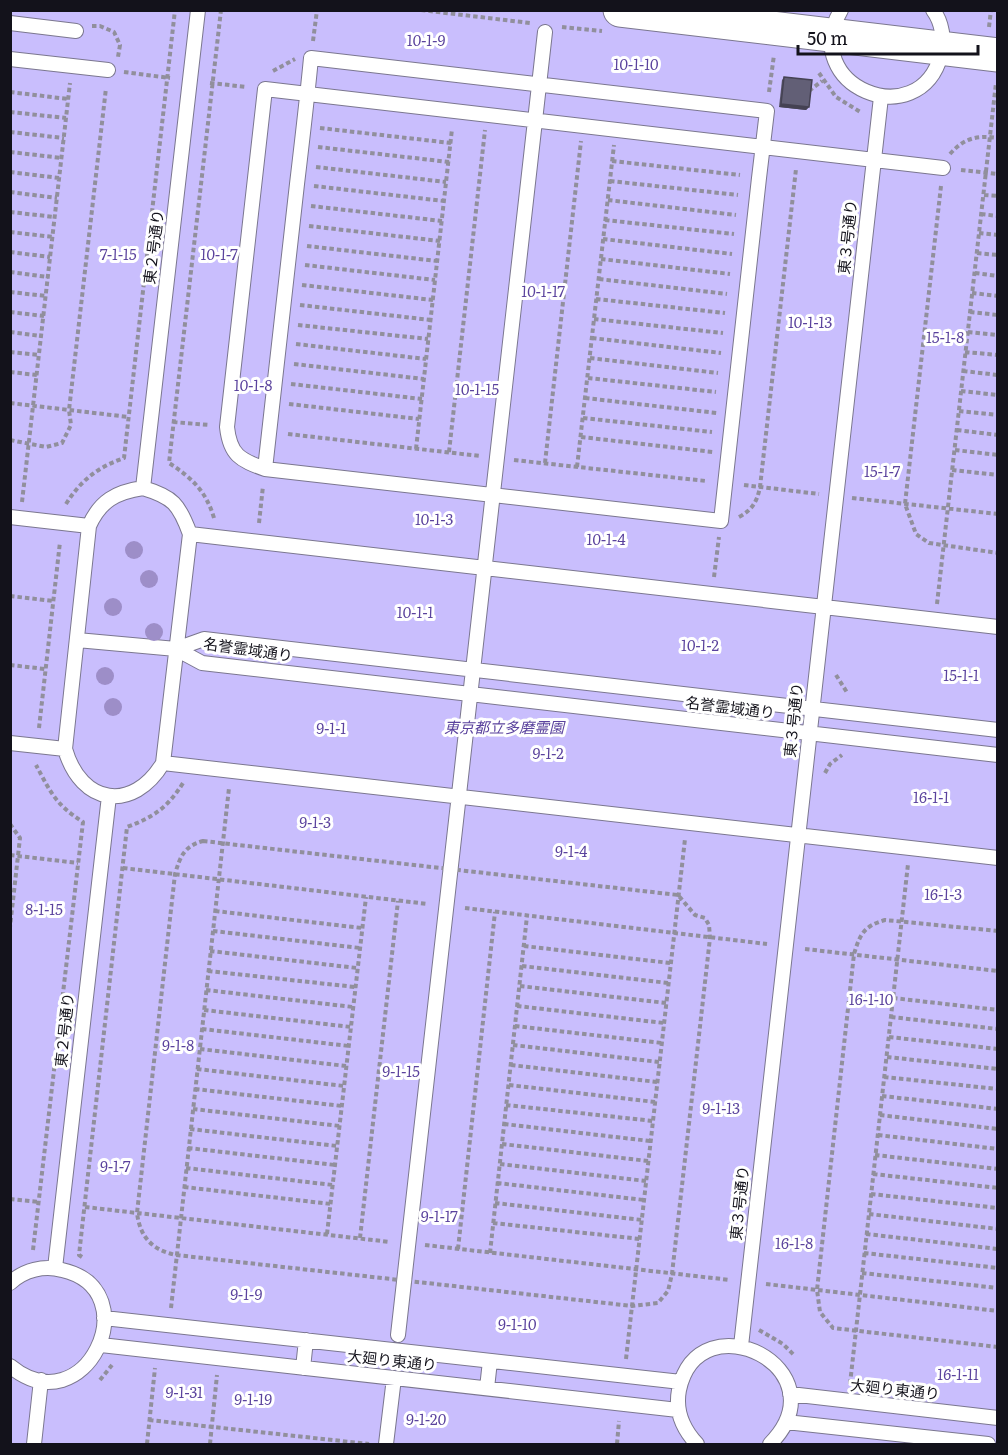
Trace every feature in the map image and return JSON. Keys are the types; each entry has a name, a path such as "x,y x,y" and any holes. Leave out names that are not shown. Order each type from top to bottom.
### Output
{"street":[{"path":"620,10 836,23 943,48 993,43"}],"lane":[{"name":"東２号通り","path":"143,488 198,10"},
{"path":"836,23 832,51 839,69 850,83 864,92 881,97 898,96 921,85 938,63 943,48 942,31 933,10"},
{"path":"10,23 76,31"},
{"path":"398,1335 545,32"},
{"path":"265,469 291,244 292,224 302,145 307,94 311,58 767,111 763,147 759,178 753,236 750,256 744,316 741,336 731,434 721,521 265,469 242,461 229,445 227,427 265,89 307,94 454,111 486,114 583,126 616,129 763,147 943,168"},
{"path":"10,59 108,70"},
{"name":"東３号通り","path":"741,1346 881,97"},
{"path":"143,488 165,495 181,510 189,534 164,763 153,780 139,790 109,796 94,792 80,783 70,768 65,749 89,526 96,510 110,498 125,490 143,488"},
{"path":"10,517 89,526"},
{"path":"189,534 998,627"},
{"name":"名誉霊域通り","path":"176,649 204,639 998,730"},
{"path":"77,640 176,649"},
{"name":"名誉霊域通り","path":"176,649 202,663 998,755"},
{"path":"10,742 65,749"},
{"path":"164,763 998,858"},
{"name":"東２号通り","path":"55,1268 109,796"},
{"path":"10,1283 33,1270 55,1268 76,1275 85,1281 99,1299 104,1317 101,1345 91,1361 74,1375 53,1381 41,1380 21,1374 10,1366"},
{"name":"大廻り東通り","path":"104,1317 681,1382"},
{"path":"303,1368 306,1340"},
{"name":"大廻り東通り","path":"101,1345 678,1410"},
{"path":"697,1444 684,1428 678,1410 681,1382 691,1365 708,1352 741,1346 770,1359 784,1376 789,1394 786,1422 770,1444"},
{"path":"487,1388 490,1361"},
{"path":"386,1444 394,1378"},
{"path":"34,1444 41,1380"},
{"name":"大廻り東通り","path":"789,1394 998,1418"},
{"path":"786,1422 988,1444"}],"path":[{"path":"64,508 81,483 99,468 124,458 175,10"},
{"path":"217,525 202,490 190,476 169,463 221,10"},
{"path":"265,89 273,71 281,65 290,59 311,58 317,10"},
{"path":"991,10 993,43"},
{"path":"10,440 46,447 62,443 71,425 69,410 108,70 118,60 120,45 114,32 100,26 88,26 76,31"},
{"path":"769,94 774,51"},
{"path":"815,63 822,81 836,98 862,113 857,158"},
{"path":"33,504 22,503 72,66"},
{"path":"937,607 997,77"},
{"path":"809,91 822,81"},
{"path":"10,92 68,99"},
{"path":"416,449 454,111"},
{"path":"10,112 66,118"},
{"path":"449,452 486,114"},
{"path":"304,126 451,143"},
{"path":"545,463 583,126"},
{"path":"578,467 616,129"},
{"path":"10,132 64,138"},
{"path":"998,138 976,136 962,142 951,153 943,168 904,504 916,534 929,543 943,547 998,553"},
{"path":"302,145 449,162"},
{"path":"714,582 721,521 748,512 758,499 798,151"},
{"path":"10,152 62,158"},
{"path":"612,161 759,178"},
{"path":"299,165 446,182"},
{"path":"943,168 998,174"},
{"path":"10,172 59,178"},
{"path":"610,181 757,197"},
{"path":"297,184 444,201"},
{"path":"10,192 57,198"},
{"path":"984,195 998,196"},
{"path":"608,200 755,217"},
{"path":"295,204 442,221"},
{"path":"10,212 55,217"},
{"path":"981,214 998,216"},
{"path":"605,220 753,236"},
{"path":"292,224 440,241"},
{"path":"10,232 53,237"},
{"path":"979,233 998,235"},
{"path":"603,239 750,256"},
{"path":"291,244 437,261"},
{"path":"10,252 50,257"},
{"path":"977,253 998,255"},
{"path":"601,259 748,276"},
{"path":"288,263 435,280"},
{"path":"10,272 48,277"},
{"path":"975,273 998,276"},
{"path":"599,279 746,296"},
{"path":"286,284 433,300"},
{"path":"10,292 46,296"},
{"path":"972,293 998,296"},
{"path":"596,299 744,316"},
{"path":"284,303 431,320"},
{"path":"10,312 44,316"},
{"path":"970,312 998,315"},
{"path":"594,319 741,336"},
{"path":"281,323 428,339"},
{"path":"10,332 41,336"},
{"path":"968,332 998,335"},
{"path":"592,338 739,355"},
{"path":"279,342 426,359"},
{"path":"10,352 39,356"},
{"path":"965,352 998,355"},
{"path":"590,358 737,375"},
{"path":"277,362 424,379"},
{"path":"963,371 998,375"},
{"path":"10,372 37,375"},
{"path":"588,378 735,394"},
{"path":"275,382 422,399"},
{"path":"961,391 998,395"},
{"path":"585,398 733,414"},
{"path":"273,402 419,419"},
{"path":"10,403 151,419"},
{"path":"959,411 998,415"},
{"path":"583,418 731,434"},
{"path":"174,422 227,427"},
{"path":"957,430 998,435"},
{"path":"581,437 728,454"},
{"path":"955,450 998,454"},
{"path":"258,530 265,469"},
{"path":"952,470 998,475"},
{"path":"818,505 820,483"},
{"path":"852,509 855,486"},
{"path":"760,487 819,494"},
{"path":"836,496 998,514"},
{"path":"38,730 60,538"},
{"path":"10,596 53,601"},
{"path":"925,606 947,608"},
{"path":"10,665 45,669"},
{"path":"836,669 836,677 852,698"},
{"path":"823,778 830,764 847,753"},
{"path":"28,1251 35,1250 83,822 64,810 50,794 32,761"},
{"path":"88,1260 79,1255 127,827 152,818 171,802 188,778"},
{"path":"170,1315 229,783"},
{"path":"10,824 20,838 10,927"},
{"path":"625,1366 685,836 697,837"},
{"path":"176,1255 156,1249 146,1240 139,1226 137,1213 176,874 181,855 190,845 203,841 223,843"},
{"path":"10,855 78,863"},
{"path":"897,860 920,863"},
{"path":"849,1391 909,861"},
{"path":"123,868 768,944"},
{"path":"632,1306 658,1303 668,1291 672,1274 710,938 709,926 705,918 694,915 678,895"},
{"path":"327,1234 366,897"},
{"path":"360,1238 398,901"},
{"path":"215,911 362,928"},
{"path":"458,1249 495,912"},
{"path":"490,1253 527,916"},
{"path":"998,932 885,920 869,924 860,934 854,954 817,1290 820,1312 833,1328 998,1347"},
{"path":"213,931 360,948"},
{"path":"767,956 770,933"},
{"path":"804,938 802,948 998,971"},
{"path":"524,946 670,963"},
{"path":"210,951 357,968"},
{"path":"522,966 668,983"},
{"path":"208,970 356,987"},
{"path":"520,986 666,1003"},
{"path":"206,990 353,1007"},
{"path":"893,998 998,1010"},
{"path":"517,1006 664,1023"},
{"path":"204,1010 351,1027"},
{"path":"891,1017 998,1029"},
{"path":"515,1026 662,1042"},
{"path":"202,1029 349,1046"},
{"path":"889,1037 998,1049"},
{"path":"513,1046 659,1062"},
{"path":"200,1049 346,1066"},
{"path":"886,1057 998,1069"},
{"path":"511,1065 657,1082"},
{"path":"197,1069 344,1086"},
{"path":"884,1077 998,1089"},
{"path":"508,1085 655,1102"},
{"path":"195,1089 342,1106"},
{"path":"882,1096 998,1109"},
{"path":"506,1105 653,1121"},
{"path":"193,1108 340,1126"},
{"path":"880,1115 998,1129"},
{"path":"504,1124 650,1141"},
{"path":"190,1129 337,1146"},
{"path":"878,1135 998,1149"},
{"path":"502,1144 648,1161"},
{"path":"188,1148 335,1165"},
{"path":"875,1155 998,1169"},
{"path":"500,1164 646,1181"},
{"path":"186,1168 333,1185"},
{"path":"873,1174 998,1188"},
{"path":"497,1183 644,1200"},
{"path":"184,1187 331,1204"},
{"path":"871,1194 998,1208"},
{"path":"10,1199 40,1202"},
{"path":"495,1203 642,1220"},
{"path":"84,1207 731,1280"},
{"path":"869,1214 998,1229"},
{"path":"493,1223 640,1239"},
{"path":"866,1234 998,1249"},
{"path":"864,1253 998,1268"},
{"path":"730,1292 732,1269"},
{"path":"862,1273 998,1288"},
{"path":"764,1284 998,1311"},
{"path":"147,1444 156,1361"},
{"path":"210,1444 218,1368"},
{"path":"617,1444 620,1413"},
{"path":"149,1420 369,1444"}],"green space":[{"name":"東京都立多磨霊園","path":"10,11 997,11 997,1444 11,1444"}],"building":[{"path":"784,77 812,80 809,107 781,104"}],"park label":[{"name":"10-1-9","path":"426,41"},
{"name":"10-1-10","path":"636,65"},
{"name":"7-1-15","path":"118,255"},
{"name":"10-1-7","path":"219,255"},
{"name":"10-1-17","path":"543,292"},
{"name":"10-1-13","path":"810,323"},
{"name":"15-1-8","path":"945,338"},
{"name":"10-1-8","path":"253,386"},
{"name":"10-1-15","path":"477,390"},
{"name":"15-1-7","path":"882,472"},
{"name":"10-1-3","path":"434,520"},
{"name":"10-1-4","path":"606,540"},
{"name":"10-1-1","path":"415,613"},
{"name":"10-1-2","path":"700,646"},
{"name":"15-1-1","path":"961,676"},
{"name":"9-1-1","path":"331,729"},
{"name":"9-1-2","path":"548,754"},
{"name":"16-1-1","path":"931,798"},
{"name":"9-1-3","path":"315,823"},
{"name":"9-1-4","path":"571,852"},
{"name":"16-1-3","path":"943,895"},
{"name":"8-1-15","path":"44,910"},
{"name":"16-1-10","path":"871,1000"},
{"name":"9-1-8","path":"178,1046"},
{"name":"9-1-15","path":"401,1072"},
{"name":"9-1-13","path":"721,1109"},
{"name":"9-1-7","path":"115,1167"},
{"name":"9-1-17","path":"439,1217"},
{"name":"16-1-8","path":"794,1244"},
{"name":"9-1-9","path":"246,1295"},
{"name":"9-1-10","path":"517,1325"},
{"name":"16-1-11","path":"958,1375"},
{"name":"9-1-31","path":"184,1393"},
{"name":"9-1-19","path":"253,1400"},
{"name":"9-1-20","path":"426,1420"}]}
